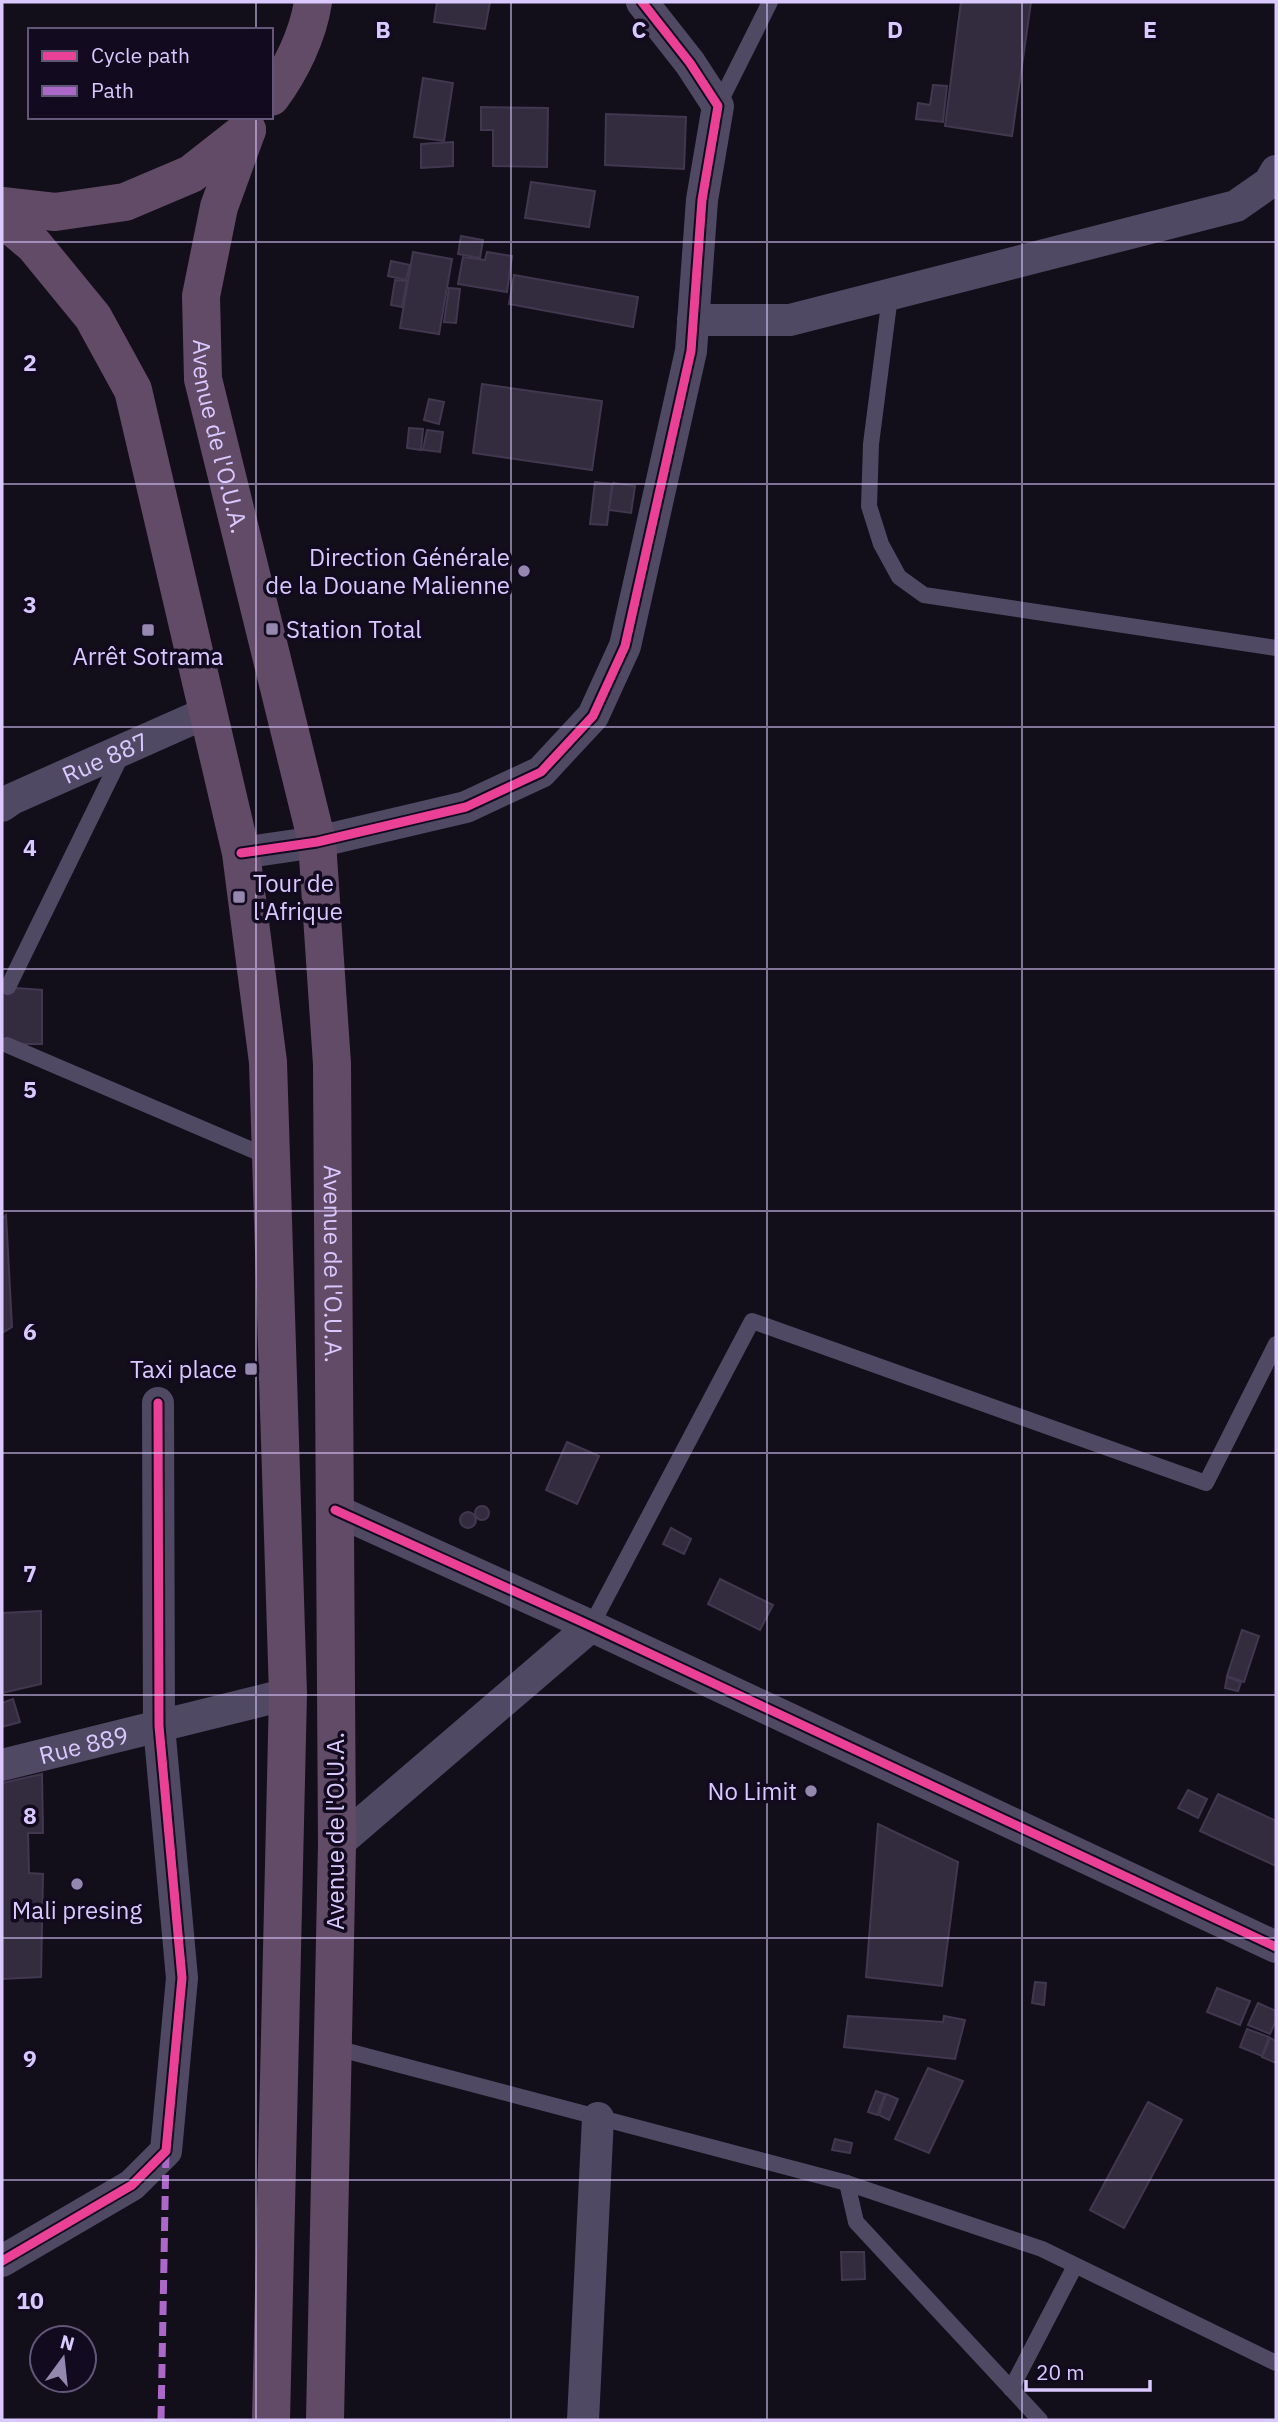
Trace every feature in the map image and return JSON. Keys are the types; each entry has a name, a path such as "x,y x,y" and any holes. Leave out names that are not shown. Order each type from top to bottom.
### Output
{"highway":[{"path":"273,94 285,78 311,17 313,2"},
{"path":"2,206 55,212 125,202 191,174 252,123"},
{"name":"Avenue de l'O.U.A.","path":"252,123 219,207 201,296 203,379 317,842 332,1064 337,1844 325,2420"},
{"name":"Avenue de l'O.U.A.","path":"2,218 34,245 93,317 133,390 241,853 268,1062 288,1695 271,2420"}],"street":[{"path":"241,853 317,842 466,807 541,772 593,716 625,646 691,351 702,200 718,106 690,64 642,2"},
{"path":"693,320 790,320 890,296 1237,206 1269,183 1276,171"},
{"name":"Rue 887","path":"5,793 124,749 208,712"},
{"path":"2,2261 132,2185 166,2151 182,1978 159,1726 158,1403"},
{"path":"335,1510 591,1626 1276,1947"},
{"path":"337,1844 591,1626"},
{"name":"Rue 889","path":"2,1765 288,1695"},
{"path":"583,2420 598,2118"}],"lane":[{"path":"718,106 770,2"},
{"path":"890,296 871,444 869,506 881,544 899,577 924,595 1276,649"},
{"path":"8,987 124,749"},
{"path":"7,1045 271,1158"},
{"path":"591,1626 752,1321 1206,1483 1276,1344"},
{"path":"332,2048 846,2183 1042,2249 1276,2362"},
{"path":"846,2183 856,2222 1040,2420"},
{"path":"1011,2389 1075,2266"}],"building":[{"path":"437,2 490,2 485,29 434,22"},
{"path":"961,2 1031,2 1012,136 945,126"},
{"path":"423,78 453,83 444,141 414,137"},
{"path":"933,85 947,86 943,122 916,119 918,103 930,105"},
{"path":"481,107 548,108 547,167 493,166 493,130 481,130"},
{"path":"606,114 686,117 684,169 605,165"},
{"path":"453,142 453,166 421,168 421,144"},
{"path":"531,182 595,191 589,227 525,218"},
{"path":"461,236 483,240 480,258 458,254"},
{"path":"413,252 452,259 439,334 400,328"},
{"path":"487,252 512,256 507,292 458,284 463,257 485,260"},
{"path":"391,261 410,265 406,280 388,276"},
{"path":"514,275 638,297 633,327 509,304"},
{"path":"395,280 407,281 402,307 391,305"},
{"path":"449,288 460,289 456,323 444,322"},
{"path":"482,384 602,401 592,470 473,453"},
{"path":"429,399 444,402 439,424 424,420"},
{"path":"409,428 423,429 421,450 407,448"},
{"path":"427,430 443,432 440,452 423,450"},
{"path":"595,482 612,484 607,525 590,524"},
{"path":"613,483 635,486 631,513 609,510"},
{"path":"2,987 42,990 42,1044 2,1044"},
{"path":"6,1215 12,1327 2,1333 2,1219"},
{"path":"567,1442 599,1456 577,1504 546,1490"},
{"path":"482,1506 487,1508 487,1518 482,1520 477,1518 475,1513 477,1508"},
{"path":"468,1512 476,1520 468,1528 460,1520"},
{"path":"671,1528 691,1539 684,1554 663,1544"},
{"path":"720,1579 773,1605 760,1630 708,1604"},
{"path":"41,1611 41,1684 2,1693 2,1613"},
{"path":"1242,1630 1259,1636 1244,1682 1227,1676"},
{"path":"1227,1677 1241,1682 1238,1691 1225,1688"},
{"path":"13,1699 20,1722 2,1727 2,1703"},
{"path":"42,1774 43,1833 28,1833 29,1873 43,1874 41,1977 2,1979 2,1783"},
{"path":"1188,1790 1207,1799 1198,1818 1178,1808"},
{"path":"1218,1794 1276,1821 1276,1866 1200,1831"},
{"path":"878,1824 958,1862 942,1986 866,1977"},
{"path":"1035,1982 1046,1983 1044,2005 1032,2003"},
{"path":"1217,1988 1250,2001 1240,2025 1207,2012"},
{"path":"1258,2003 1276,2011 1276,2020 1270,2034 1248,2025"},
{"path":"848,2016 943,2022 944,2016 965,2020 955,2059 844,2047"},
{"path":"1247,2029 1269,2037 1262,2056 1240,2047"},
{"path":"1270,2038 1276,2041 1276,2063 1262,2057"},
{"path":"928,2068 963,2081 929,2153 895,2139"},
{"path":"876,2091 885,2094 877,2115 868,2112"},
{"path":"886,2094 898,2099 889,2120 879,2115"},
{"path":"1148,2102 1182,2120 1124,2228 1090,2210"},
{"path":"835,2139 852,2143 850,2153 832,2150"},
{"path":"841,2252 864,2252 865,2279 842,2280"}],"marked path":[{"path":"161,2420 166,2151"}],"cycle path":[{"path":"241,853 317,842 466,807 541,772 593,716 625,646 691,351 702,200 718,106 690,63 642,2"},
{"path":"2,2261 132,2185 166,2151 182,1978 159,1726 158,1403"},
{"path":"335,1510 591,1626 1276,1947"}],"place":[{"name":"Direction Générale de la Douane Malienne","path":"524,571"},
{"name":"Station Total","path":"272,629"},
{"name":"Arrêt Sotrama","path":"148,630"},
{"name":"Tour de l'Afrique","path":"239,897"},
{"name":"Taxi place","path":"251,1369"},
{"name":"No Limit","path":"811,1791"},
{"name":"Mali presing","path":"77,1884"}]}
